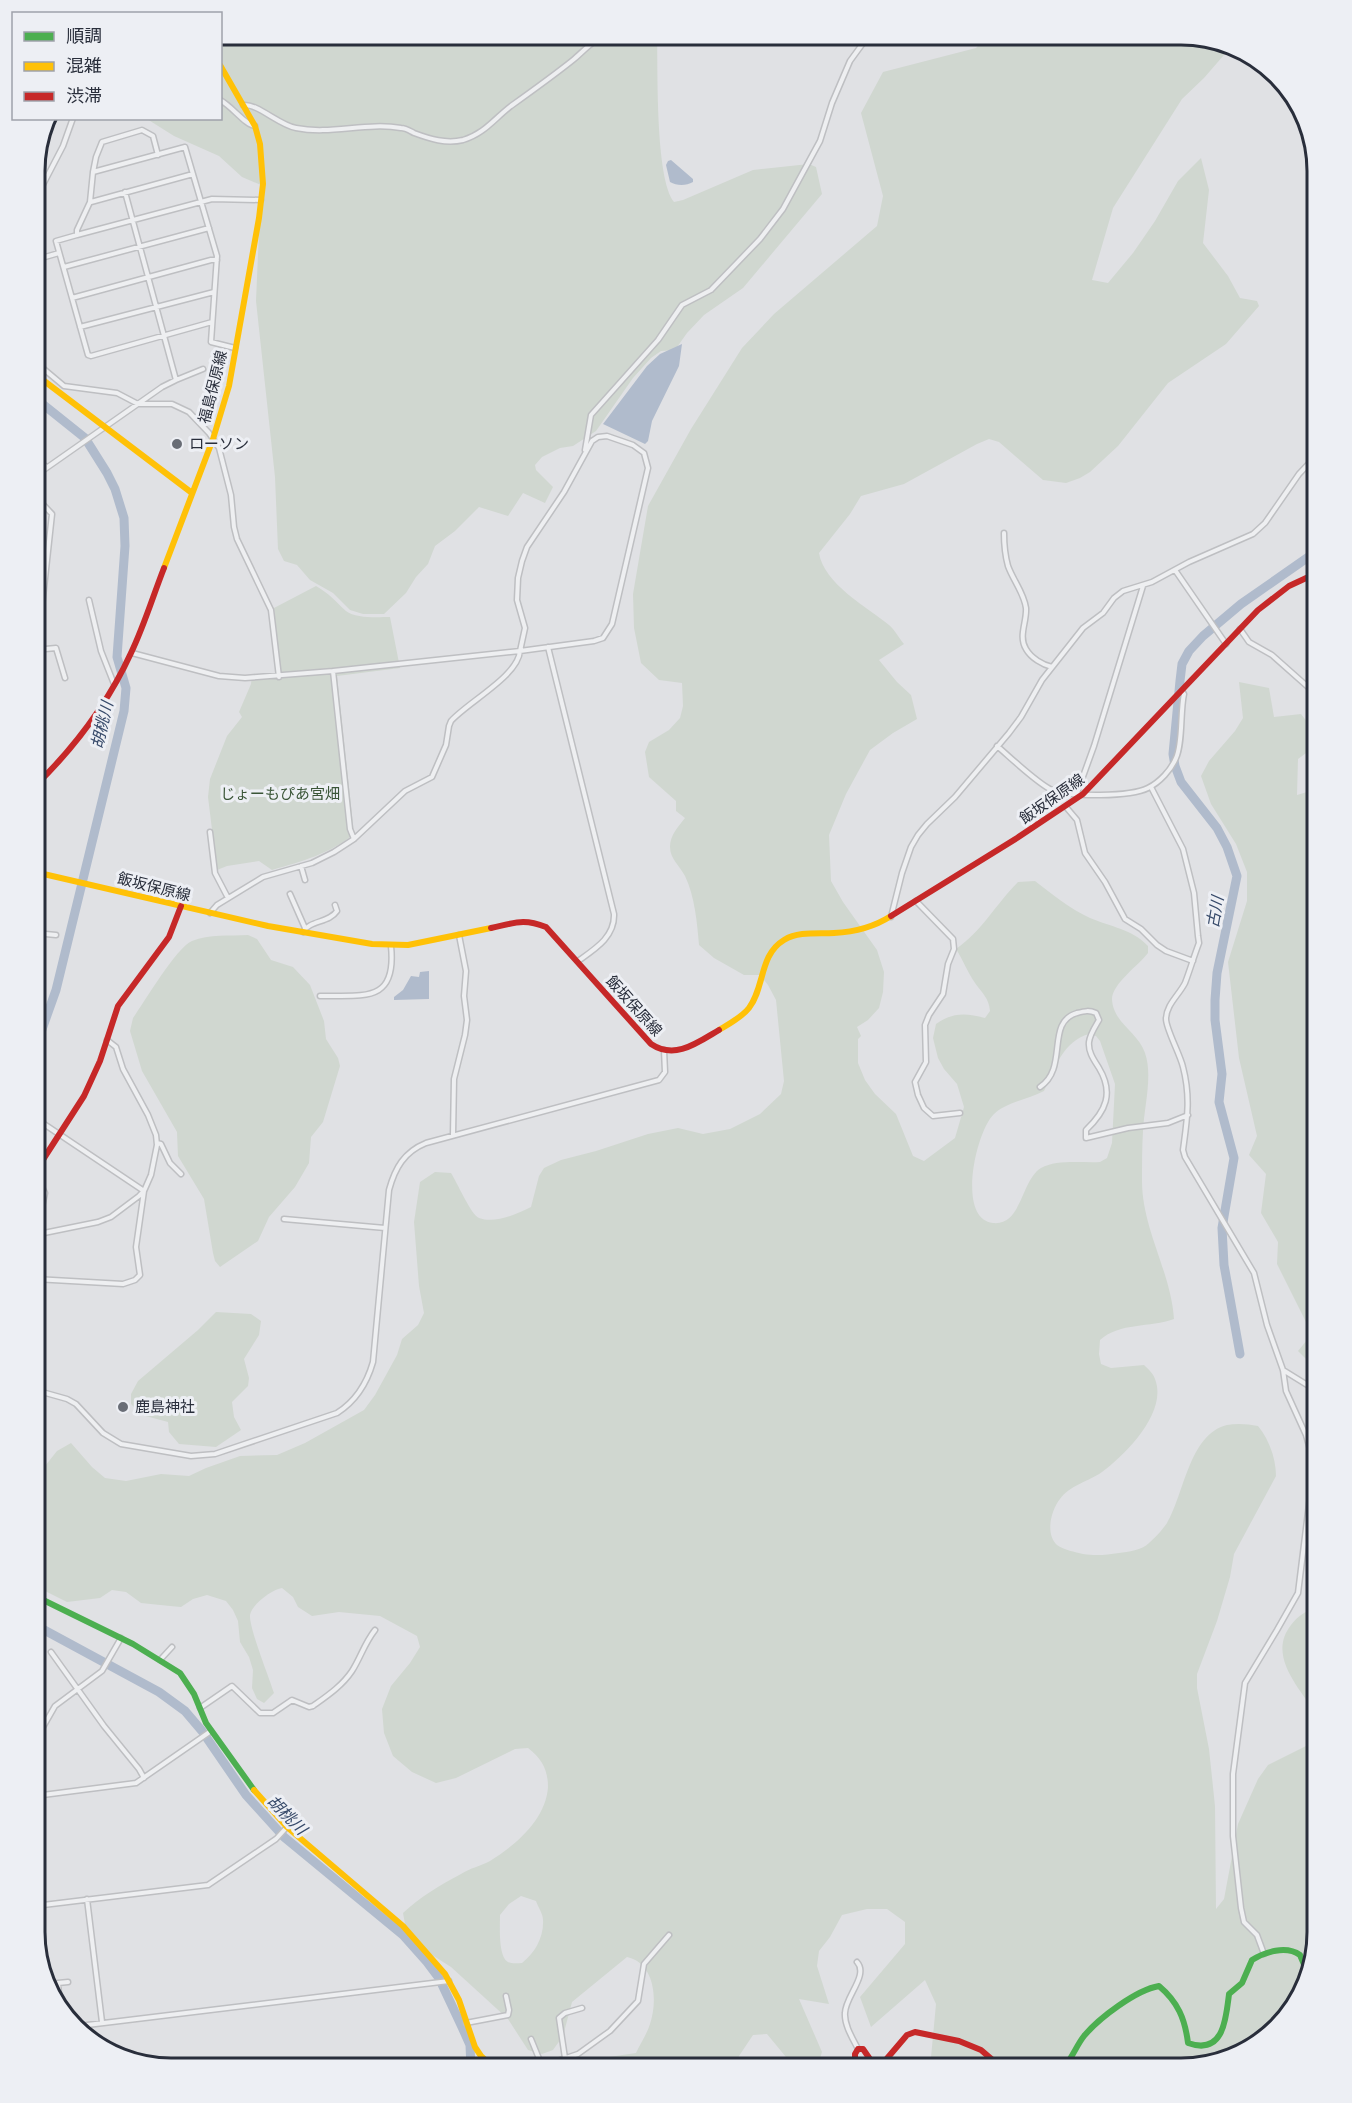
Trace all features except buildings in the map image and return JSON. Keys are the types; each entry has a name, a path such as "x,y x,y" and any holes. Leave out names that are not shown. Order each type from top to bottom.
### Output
{"main road":[{"name":"福島保原線","path":"45,775 74,745 116,683 132,652 213,439 229,386 261,200 263,171 255,126 222,68"},
{"path":"45,382 192,493"},
{"name":"飯坂保原線","path":"45,874 210,913 391,946 408,945 505,924 531,921 546,927 651,1044 664,1050 676,1051 742,1016 750,1007 771,953 786,938 862,929 891,917 1066,807 1274,596 1307,578"},
{"path":"45,1156 84,1096 98,1067 118,1005 169,937 181,906"},
{"path":"45,1601 121,1638 183,1677 194,1694 211,1731 249,1785 287,1827 404,1926 420,1943 449,1981 459,2000 465,2024 478,2052 484,2058"},
{"path":"1070,2058 1085,2034 1116,2009 1155,1985 1169,1993 1179,2004 1187,2028 1188,2043 1194,2046 1205,2045 1216,2040 1225,2032 1228,2021 1229,1995 1242,1983 1252,1960 1264,1954 1295,1951 1304,1960"},
{"path":"887,2058 907,2035 915,2032 959,2041 981,2050 990,2058"},
{"path":"855,2058 858,2049 862,2049 869,2058"}],"street":[{"path":"243,105 250,106 280,123 297,129 318,130 356,126 403,128 428,138 446,141 461,140 483,132 510,107 549,80 591,45"},
{"path":"585,453 591,416 658,340 682,305 711,290 760,239 783,209 820,141 832,103 850,61 862,45"},
{"path":"222,101 233,108 249,125 255,126"},
{"path":"45,181 63,146 72,120"},
{"path":"77,236 78,226 90,202 93,172 100,147 105,140 142,130 153,136 158,154"},
{"path":"93,172 185,147 217,260 211,342 235,348"},
{"path":"90,202 194,174"},
{"path":"125,192 176,380"},
{"path":"212,322 88,355 56,241 212,199 261,200"},
{"path":"64,267 209,228"},
{"path":"45,257 59,253"},
{"path":"72,298 217,260"},
{"path":"80,327 214,292"},
{"path":"47,467 162,387 203,369"},
{"path":"45,370 64,386 117,393 138,404 166,403 179,406 193,416 213,439 219,448 231,495 236,534 271,610 279,677"},
{"path":"132,652 226,677 279,677 520,651 601,640 610,629 648,468 646,457 639,448 602,436 595,439 585,453 553,509 527,547 522,561 518,578 517,600 525,627 520,651 519,658 508,672 451,721 446,745 432,777 405,791 354,839 327,856 263,876 217,905 210,913"},
{"path":"891,917 902,873 915,841 927,824 955,797 1021,717 1038,685 1083,628 1103,613 1114,598 1127,590 1143,586 1253,534 1265,523 1307,466"},
{"path":"45,507 52,514 45,579"},
{"path":"1004,533 1008,566 1026,609 1023,638 1026,649 1034,658 1053,667"},
{"path":"1175,570 1226,644"},
{"path":"1080,794 1143,586"},
{"path":"89,600 101,651 116,683"},
{"path":"1240,629 1249,642 1272,655 1307,686"},
{"path":"548,647 615,917 613,928 607,938 578,961"},
{"path":"45,649 56,648 65,678"},
{"path":"333,671 350,829 354,839"},
{"path":"998,746 1051,789 1080,794 1130,793 1151,787 1168,771 1177,756 1184,694 1182,690"},
{"path":"1151,787 1180,841 1193,888 1199,943 1184,984 1170,1004 1166,1019 1168,1030 1184,1068 1189,1104 1183,1150 1186,1161 1251,1264 1267,1324 1283,1370 1286,1391 1307,1439"},
{"path":"1066,807 1077,820 1085,853 1105,882 1125,919 1142,929 1166,951 1193,961"},
{"path":"210,832 215,873 228,898"},
{"path":"301,866 305,880"},
{"path":"290,894 304,930 334,915 337,911 335,905"},
{"path":"916,901 952,939 954,946 947,968 943,994 925,1025 927,1058 915,1085 924,1108 933,1116 960,1113"},
{"path":"45,934 56,935"},
{"path":"453,1135 454,1079 467,1020 464,996 466,971 459,934"},
{"path":"320,996 364,995 380,990 388,981 392,970 391,946"},
{"path":"1040,1087 1055,1070 1059,1035 1065,1020 1073,1014 1092,1011 1096,1013 1099,1020 1089,1045 1108,1089 1104,1109 1099,1118 1086,1130 1086,1138 1128,1128 1168,1123 1188,1115"},
{"path":"45,1280 118,1284 137,1279 140,1275 136,1247 144,1191 151,1174 157,1143 148,1115 123,1069 116,1047 107,1040"},
{"path":"45,1393 76,1404 103,1433 121,1444 191,1456 215,1454 337,1413 349,1404 363,1387 374,1362 389,1190 399,1164 415,1148 453,1135 659,1080 665,1072 664,1050"},
{"path":"45,1124 144,1191"},
{"path":"157,1143 161,1144 170,1163 181,1174"},
{"path":"45,1234 106,1219 116,1214 144,1191"},
{"path":"284,1219 385,1228"},
{"path":"1283,1370 1284,1373 1307,1386"},
{"path":"1264,1954 1257,1935 1244,1922 1241,1908 1233,1836 1233,1774 1245,1683 1298,1593 1307,1530"},
{"path":"199,1709 232,1686 260,1713 273,1713 292,1700 309,1707 313,1706 347,1678 363,1646 375,1630"},
{"path":"45,1723 55,1706 99,1675 121,1638"},
{"path":"159,1660 172,1647"},
{"path":"51,1652 144,1778"},
{"path":"45,1795 136,1783 211,1731"},
{"path":"45,1905 208,1885 276,1839 287,1827"},
{"path":"87,1899 102,2022"},
{"path":"582,2008 565,2013 560,2018 565,2058 578,2054 604,2037 638,2001 644,1964 669,1935"},
{"path":"856,1962 861,1966 861,1973 845,2013 851,2036 858,2049"},
{"path":"86,2025 449,1981"},
{"path":"58,1987 58,1983 68,1982"},
{"path":"465,2024 508,2015 506,1996"},
{"path":"531,2039 539,2058"}],"green space":[{"path":"222,45 657,45 663,171 674,202 753,170 809,164 816,167 822,194 743,288 704,315 675,350 661,351 651,358 633,378 596,431 573,446 560,448 542,457 535,465 536,470 553,487 545,503 523,493 508,516 479,507 455,531 435,546 428,564 406,593 384,614 363,614 350,610 333,593 310,580 297,565 284,561 278,549 275,477 256,301 261,185 242,177 219,156 174,136 149,120 222,120"},
{"path":"979,45 1189,45 1225,54 1182,99 1113,208 1092,280 1108,283 1155,221 1178,181 1201,158 1209,190 1203,243 1228,276 1240,298 1257,301 1259,306 1226,344 1168,383 1118,446 1090,472 1080,478 1066,483 1043,480 999,442 989,439 904,484 861,496 850,514 819,553 829,575 838,585 889,625 904,644 879,660 911,695 917,719 870,750 846,794 829,835 831,881 877,950 884,972 879,1008 868,1020 857,1027 861,1036 858,1039 858,1063 865,1080 875,1094 896,1114 913,1156 924,1161 955,1138 964,1107 957,1084 938,1058 933,1038 936,1024 948,1017 960,1015 985,1018 990,1011 987,999 972,979 956,949 974,934 1018,882 1035,881 1075,910 1128,932 1148,946 1148,953 1116,987 1112,999 1117,1015 1142,1046 1147,1062 1148,1081 1142,1143 1143,1199 1151,1233 1168,1284 1174,1319 1117,1330 1100,1340 1101,1364 1111,1368 1144,1365 1150,1371 1155,1379 1156,1405 1142,1431 1122,1455 1102,1472 1064,1494 1054,1509 1050,1529 1057,1545 1083,1554 1110,1554 1143,1547 1154,1539 1167,1523 1189,1467 1204,1440 1214,1431 1231,1424 1258,1426 1262,1431 1271,1450 1276,1476 1234,1554 1217,1621 1197,1674 1197,1688 1209,1749 1215,1806 1216,1909 1224,1899 1238,1824 1258,1779 1268,1765 1307,1745 1306,1948 1297,1980 1281,2009 1258,2032 1244,2041 1213,2054 1181,2058 931,2058 936,2004 925,1980 871,2027 860,1997 905,1944 905,1922 887,1909 867,1909 842,1915 819,1951 817,1966 829,2004 799,1999 822,2052 820,2058 787,2058 767,2034 753,2035 738,2058 602,2058 636,2053 649,2028 654,2004 652,1984 644,1967 627,1957 572,2002 563,2036 553,2050 542,2054 528,2050 508,2019 451,1967 410,1941 403,1913 438,1887 500,1855 528,1830 542,1810 548,1787 547,1775 537,1756 528,1748 515,1749 456,1778 436,1783 412,1772 393,1756 384,1733 382,1709 391,1686 420,1647 417,1636 380,1616 339,1612 312,1616 298,1607 293,1597 282,1588 263,1598 250,1615 256,1641 274,1693 264,1703 257,1699 252,1688 253,1670 249,1657 240,1642 238,1621 226,1601 207,1595 193,1599 181,1607 170,1606 141,1603 126,1592 112,1590 100,1598 67,1602 45,1591 45,1466 57,1451 71,1443 105,1478 126,1481 161,1474 189,1476 240,1456 277,1455 305,1443 364,1410 397,1355 402,1339 418,1325 424,1313 419,1286 414,1222 420,1182 435,1172 451,1173 476,1216 485,1220 499,1219 531,1207 539,1176 544,1168 561,1160 648,1134 678,1128 703,1134 730,1129 760,1114 781,1094 784,1081 776,1000 760,975 744,975 714,958 699,945 691,893 685,876 670,851 673,835 685,818 676,811 676,801 649,777 645,752 649,742 669,730 680,718 683,706 682,683 659,680 641,663 634,628 633,594 648,506 691,429 742,348 774,314 877,226 883,196 861,113 883,72 976,48","holes":["1089,1034 1096,1036 1100,1041 1115,1084 1112,1143 1107,1158 1100,1162 1062,1162 1047,1165 1034,1174 1016,1210 1010,1217 1003,1222 993,1223 982,1218 975,1207 972,1191 976,1155 987,1123 1005,1106 1044,1091 1066,1049","521,1896 536,1901 543,1920 538,1944 522,1963 508,1962 503,1954 500,1940 500,1915 509,1904"]},
{"name":"じょーもぴあ宮畑","path":"316,586 350,614 390,617 400,668 337,676 354,834 325,852 272,870 259,861 227,866 217,870 208,797 210,779 227,736 242,717 239,712 251,684 252,675 276,673 277,640 274,608"},
{"path":"1239,682 1269,688 1274,717 1301,714 1307,722 1307,752 1298,759 1297,795 1307,792 1307,1324 1277,1264 1278,1242 1261,1213 1266,1174 1249,1155 1257,1136 1239,1058 1228,962 1247,901 1247,872 1236,844 1211,804 1201,776 1209,761 1243,718"},
{"path":"248,935 257,939 271,960 293,967 310,985 324,1021 326,1039 338,1058 340,1066 323,1122 311,1137 309,1163 295,1187 269,1217 258,1241 220,1267 213,1253 204,1199 178,1156 177,1132 142,1071 130,1031 133,1018 169,964 185,946 205,937"},
{"path":"216,1312 251,1314 261,1321 259,1335 244,1359 249,1378 248,1386 232,1402 234,1417 241,1430 216,1447 179,1444 169,1432 168,1422 142,1415 131,1404 131,1394 138,1381"},
{"path":"1307,1340 1307,1360 1298,1351"},
{"path":"1306,1612 1307,1701 1289,1673 1282,1649 1284,1637 1291,1625"}],"water":[{"path":"671,160 693,179 693,182 682,185 670,182 666,165"},
{"path":"682,344 679,366 652,421 648,441 645,444 603,424 647,366 660,354"},
{"path":"429,971 429,999 394,1000 411,976 419,977 420,972"}],"waterway":[{"name":"胡桃川","path":"45,406 85,438 115,489 124,518 125,546 117,657 126,688 124,711 56,990 45,1021"},
{"name":"古川","path":"1240,1354 1224,1265 1222,1228 1234,1158 1219,1102 1222,1074 1215,1020 1217,973 1237,876 1227,847 1217,828 1181,782 1173,754 1182,664 1189,651 1241,604 1307,558"},
{"name":"胡桃川","path":"45,1630 159,1692 185,1711 202,1731 246,1795 284,1837 403,1935 427,1962 439,1978 470,2045 471,2058"}],"traffic: fast":[{"path":"45,1601 133,1644 180,1673 194,1694 206,1723 254,1790"},
{"path":"1071,2058 1084,2036 1099,2021 1129,1999 1159,1986 1176,2005 1183,2019 1188,2043 1200,2046 1209,2044 1216,2040 1221,2032 1229,1994 1242,1983 1252,1960 1269,1952 1288,1950 1300,1955 1303,1963"}],"traffic: slow":[{"path":"164,568 213,439 229,386 263,184 260,144 255,126 222,68"},
{"path":"45,382 192,493"},
{"path":"45,874 268,926 372,944 408,945 491,928"},
{"path":"719,1030 749,1008 758,991 770,954 784,940 802,934 856,930 871,926 891,916"},
{"path":"254,1790 287,1827 403,1926 445,1974 459,2000 475,2047 483,2058"}],"traffic: jam":[{"path":"45,775 89,724 112,690 136,643 164,568"},
{"path":"891,916 1083,794 1258,610 1289,586 1307,578"},
{"path":"45,1156 84,1096 100,1061 118,1006 169,937 181,906"},
{"path":"491,928 525,922 546,927 651,1044 660,1049 686,1048 719,1030"},
{"path":"887,2058 907,2035 915,2032 959,2041 981,2050 990,2058"},
{"path":"855,2058 858,2049 863,2049 869,2058"}],"place":[{"name":"ローソン","path":"177,444"},
{"name":"鹿島神社","path":"123,1407"}]}
